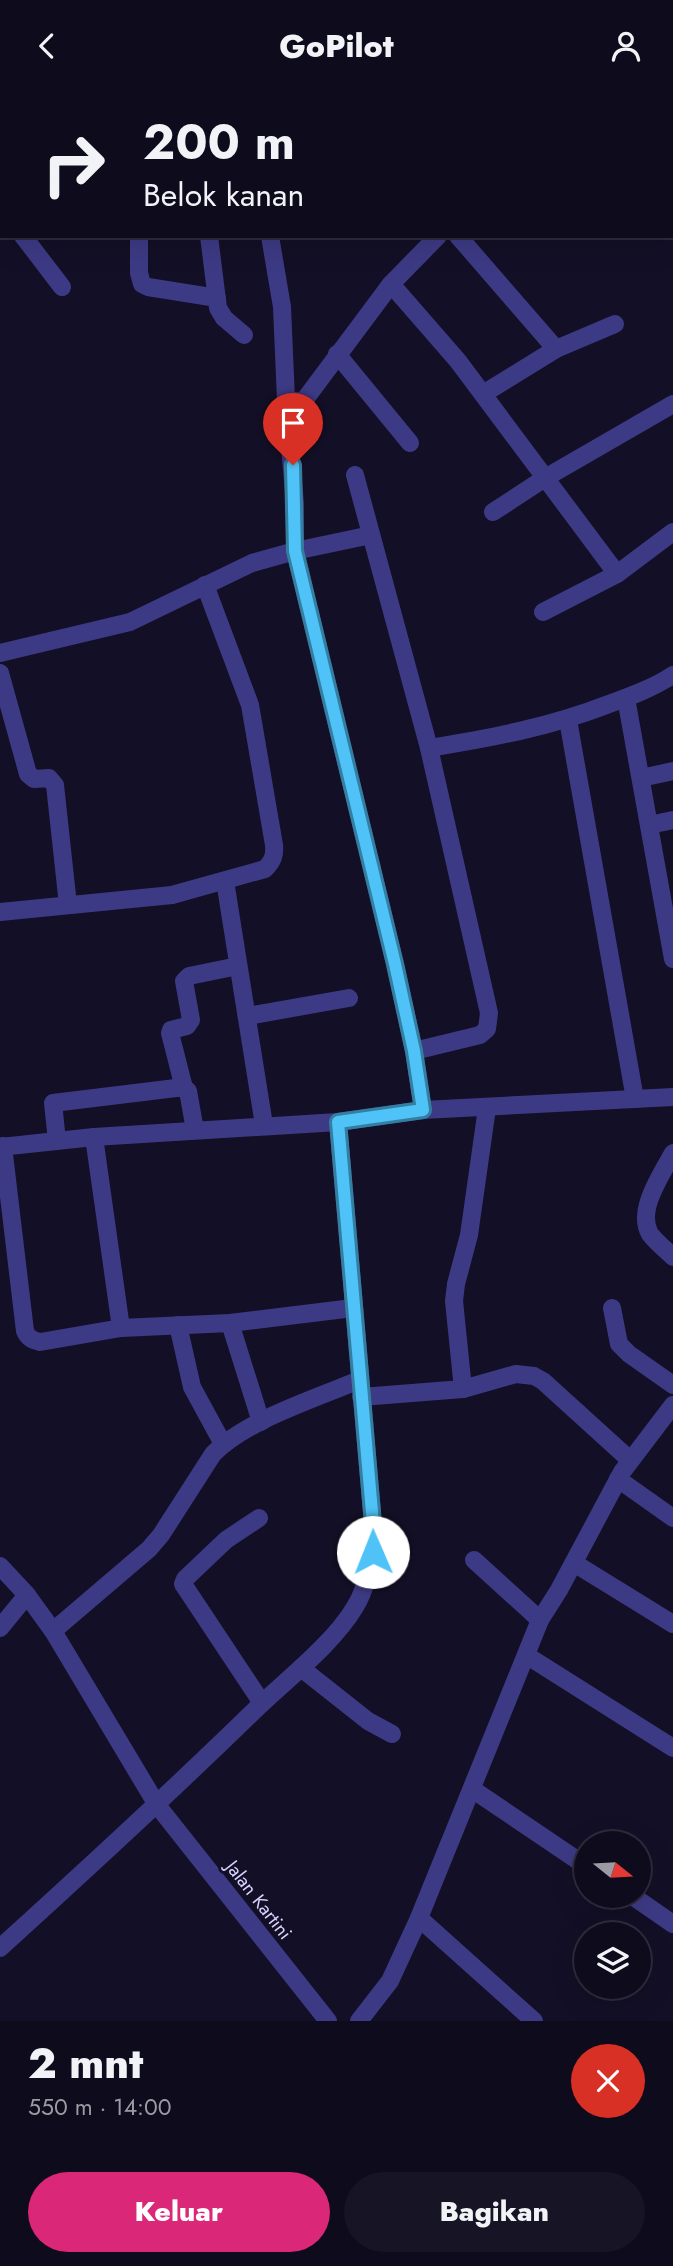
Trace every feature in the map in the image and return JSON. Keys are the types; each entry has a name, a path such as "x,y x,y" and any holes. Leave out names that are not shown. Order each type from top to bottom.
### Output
{"street":[{"path":"25,238 62,287"},
{"path":"139,238 139,273 142,284 217,298"},
{"path":"209,238 220,313 244,335"},
{"path":"271,238 282,307 295,551 414,1051 423,1110"},
{"path":"286,400 303,402 391,284 436,238"},
{"path":"460,238 556,349"},
{"path":"391,284 484,394 617,574"},
{"path":"484,394 556,349 614,324"},
{"path":"337,354 410,443"},
{"path":"493,512 545,478 673,404"},
{"path":"355,475 429,748 490,1022 480,1035 414,1051"},
{"path":"543,612 617,574 673,531"},
{"path":"0,653 130,622 252,563 371,535"},
{"path":"0,912 172,895 265,869 271,863 275,854 250,705 205,585"},
{"path":"0,673 27,773 34,779 49,778 55,785 68,905"},
{"path":"429,748 506,735 568,720 659,684 673,675"},
{"path":"626,698 669,916 673,960"},
{"path":"568,720 635,1099"},
{"path":"641,778 673,771"},
{"path":"649,825 673,820"},
{"path":"225,881 264,1125"},
{"path":"195,1130 189,1094 184,1088 170,1033 171,1030 187,1025 191,1020 183,984 189,976 238,966"},
{"path":"247,1016 349,998"},
{"path":"57,1141 53,1103 184,1088"},
{"path":"353,1308 230,1323 121,1328 40,1342 28,1337 1,1146 94,1137 338,1122 423,1110 673,1097"},
{"path":"463,1389 454,1301 469,1235 487,1108"},
{"path":"0,1948 157,1805 301,1668 350,1614 364,1589 374,1535 338,1122"},
{"path":"94,1137 121,1328"},
{"path":"673,1153 646,1212 646,1225 651,1235 673,1257"},
{"path":"612,1308 619,1344 673,1385"},
{"path":"230,1323 261,1422"},
{"path":"178,1325 192,1387 223,1444"},
{"path":"54,1631 149,1549 161,1535 213,1454 223,1444 261,1422 360,1388 463,1389 516,1374 534,1376 543,1381 630,1460"},
{"path":"359,2021 390,1981 419,1917 540,1620 618,1479 673,1405"},
{"path":"618,1479 673,1518"},
{"path":"259,1518 226,1540 183,1584 262,1703"},
{"path":"474,1560 540,1620"},
{"path":"573,1563 673,1624"},
{"name":"Jalan Kartini","path":"0,1566 27,1595 54,1631 157,1805 328,2021"},
{"path":"0,1628 27,1595"},
{"path":"526,1655 673,1748"},
{"path":"301,1668 368,1721 392,1734"},
{"path":"472,1789 574,1858"},
{"path":"650,1908 673,1924"},
{"path":"419,1917 534,2021"}],"route":[{"path":"293,465 295,551 395,964 414,1051 423,1110 338,1122 374,1535 373,1552"}]}
